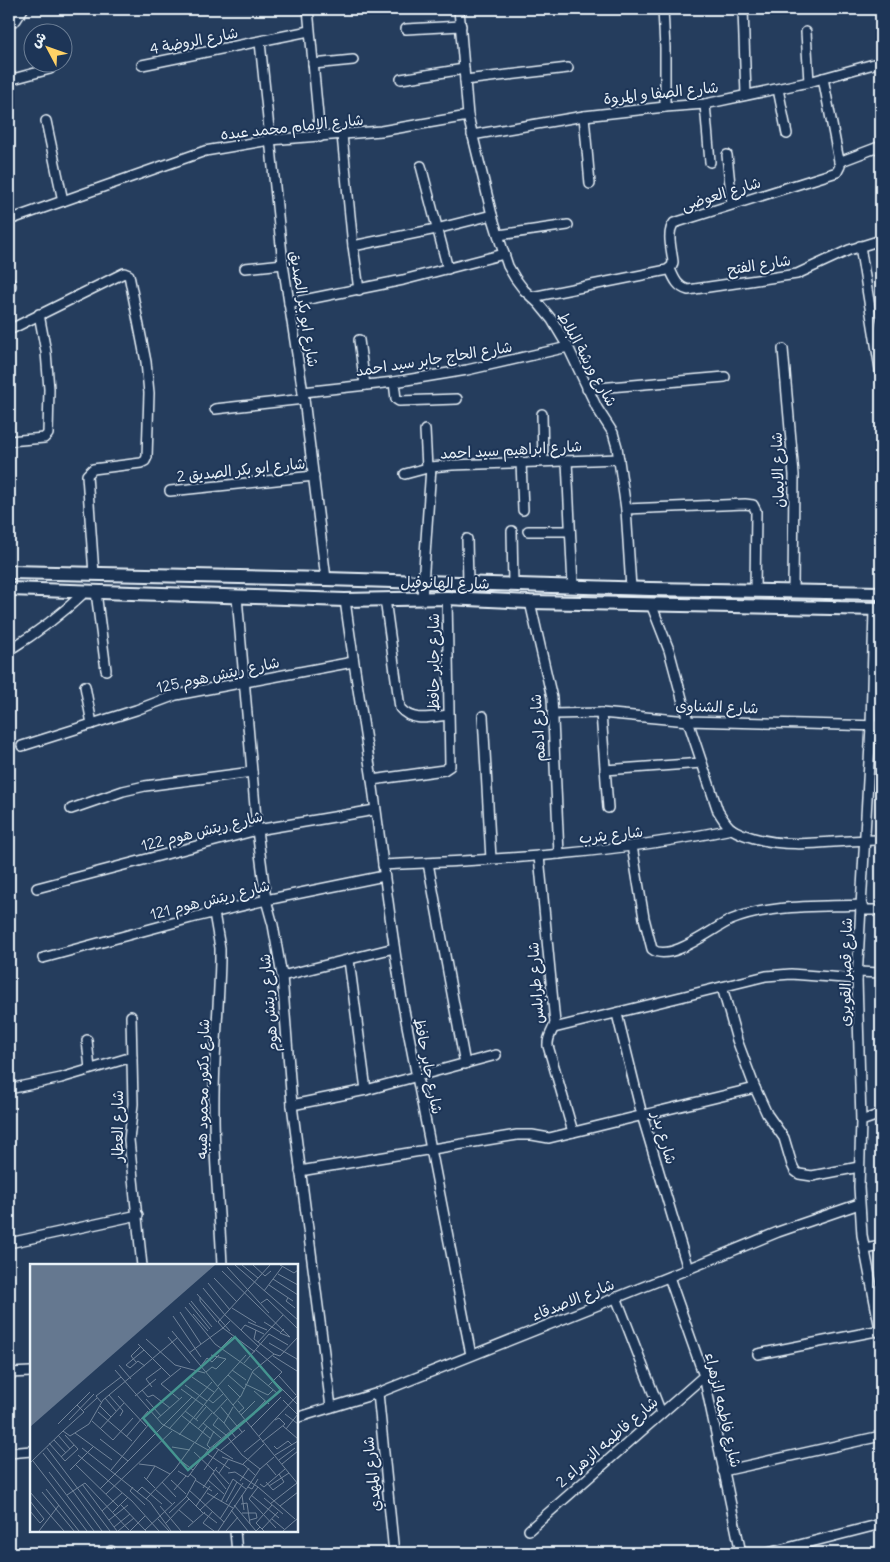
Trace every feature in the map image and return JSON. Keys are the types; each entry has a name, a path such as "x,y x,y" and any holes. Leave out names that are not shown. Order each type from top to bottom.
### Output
{"street":[{"path":"9,23 16,20 23,9"},
{"path":"308,9 320,137"},
{"name":"شارع ورشة البلاط","path":"459,9 468,116 492,214 508,266 524,290 552,320 568,347 597,408 613,433 626,509 631,588"},
{"path":"663,9 665,107"},
{"path":"743,9 746,95"},
{"path":"406,29 461,26"},
{"name":"شارع الروضة 4","path":"142,65 310,31"},
{"path":"806,32 809,82"},
{"name":"شارع ابو بكر الصديق","path":"260,42 283,264 304,395 326,579"},
{"path":"313,64 353,60"},
{"name":"شارع الصفا و المروة","path":"472,135 584,116 705,104 809,82 881,62"},
{"path":"465,80 568,68"},
{"path":"400,79 464,69"},
{"path":"9,80 39,72"},
{"path":"823,78 839,162 881,146"},
{"path":"778,89 787,134"},
{"path":"705,104 710,162"},
{"name":"شارع الإمام محمد عبده","path":"9,220 191,155 221,148 270,140 381,131 468,116"},
{"path":"584,116 590,184"},
{"path":"46,121 63,201"},
{"path":"342,135 359,290"},
{"path":"727,155 732,204"},
{"name":"شارع العوضى","path":"670,269 673,262 670,227 674,223 837,172 839,162"},
{"path":"421,166 448,269"},
{"path":"353,246 436,229 492,214"},
{"path":"499,236 568,225"},
{"name":"شارع الفتح","path":"670,269 678,284 688,290 797,274 833,256 881,240"},
{"path":"860,246 881,375"},
{"path":"289,303 359,290 504,254"},
{"path":"245,268 283,264"},
{"path":"532,298 670,269"},
{"path":"9,330 126,273 129,275 146,362 149,393 147,457 141,463 93,469 87,475 94,574"},
{"path":"9,441 44,438 48,434 49,389 46,352 39,314"},
{"path":"359,340 365,385"},
{"name":"شارع الحاج جابر سيد احمد","path":"215,409 467,370 568,347"},
{"name":"شارع الايمان","path":"783,349 793,445 793,591"},
{"path":"587,389 725,377"},
{"path":"394,382 396,399 399,400 457,399"},
{"path":"542,414 544,461"},
{"path":"422,599 429,468 425,430"},
{"name":"شارع ابراهيم سيد احمد","path":"405,474 452,465 618,459"},
{"path":"568,460 573,586"},
{"path":"521,462 523,510"},
{"name":"شارع ابو بكر الصديق 2","path":"170,491 314,476"},
{"path":"626,509 753,505 756,511 755,590"},
{"path":"512,531 513,584"},
{"path":"528,531 570,531"},
{"path":"468,539 468,583"},
{"name":"شارع الهانوفيل","path":"9,572 881,593"},
{"name":"شارع الهانوفيل","path":"9,589 345,600 447,598 530,602 878,609"},
{"path":"9,650 91,592 106,670"},
{"name":"شارع ريتش هوم","path":"237,597 257,830 266,900 282,976 292,1105 331,1407"},
{"name":"شارع جابر حافظ","path":"372,780 448,769 450,766 447,598"},
{"path":"385,599 400,708 405,714 412,717 448,715"},
{"name":"شارع جابر حافظ","path":"345,600 372,780 394,948 430,1151 471,1355"},
{"name":"شارع ادهم","path":"530,602 552,698 559,854"},
{"path":"650,604 668,650 688,721 718,810 725,822 732,829 769,842 789,844 881,840"},
{"name":"شارع قصر القويرى","path":"878,609 870,726 858,976 861,1122 859,1204 862,1235 881,1331"},
{"name":"شارع ريتش هوم 125","path":"22,746 176,695 353,662"},
{"path":"85,686 92,724"},
{"name":"شارع الشناوى","path":"552,714 601,714 688,721 881,726"},
{"path":"601,714 608,808"},
{"path":"482,716 491,859"},
{"path":"605,770 702,763"},
{"path":"71,809 123,791 145,786 252,772"},
{"name":"شارع ريتش هوم 122","path":"37,888 257,830 376,810"},
{"name":"شارع يثرب","path":"383,865 559,854 685,839 732,829"},
{"path":"632,846 644,918 652,949 656,952 685,947 730,920 751,913 773,909 861,908 881,910"},
{"name":"شارع طرابلس","path":"539,856 555,1023 548,1037 548,1046 573,1132"},
{"path":"428,863 465,1064"},
{"name":"شارع ريتش هوم 121","path":"43,958 266,900 384,876"},
{"name":"شارع دكتور محمود هيبه","path":"214,913 220,954 214,1149 222,1264"},
{"path":"282,976 394,948"},
{"path":"349,960 366,1090"},
{"path":"554,1028 766,976 791,974 858,976 881,973"},
{"path":"722,987 737,1040 755,1088 767,1114 784,1138 792,1166 799,1174 812,1176 859,1167"},
{"name":"شارع بدر","path":"617,1014 642,1115 688,1269"},
{"name":"شارع العطار","path":"132,1016 133,1104 129,1140 142,1264"},
{"path":"87,1040 90,1069"},
{"path":"292,1105 366,1090 496,1055"},
{"path":"9,1090 61,1078 132,1057"},
{"path":"300,1171 517,1136 532,1135 549,1138 755,1088"},
{"path":"861,1122 881,1114"},
{"name":"شارع الاصدقاء","path":"298,1417 378,1393 778,1232 859,1204"},
{"path":"9,1243 138,1215"},
{"path":"865,1249 881,1246"},
{"name":"شارع فاطمه الزهراء","path":"670,1277 704,1376 740,1553"},
{"path":"616,1297 661,1413"},
{"path":"758,1354 881,1331"},
{"path":"9,1373 30,1372"},
{"name":"شارع فاطمه الزهراء 2","path":"529,1530 704,1376"},
{"name":"شارع المهدي","path":"378,1393 394,1553"},
{"path":"723,1471 881,1436"},
{"path":"9,1453 30,1451"},
{"path":"768,1553 881,1524"},
{"path":"235,1532 237,1553"}]}
